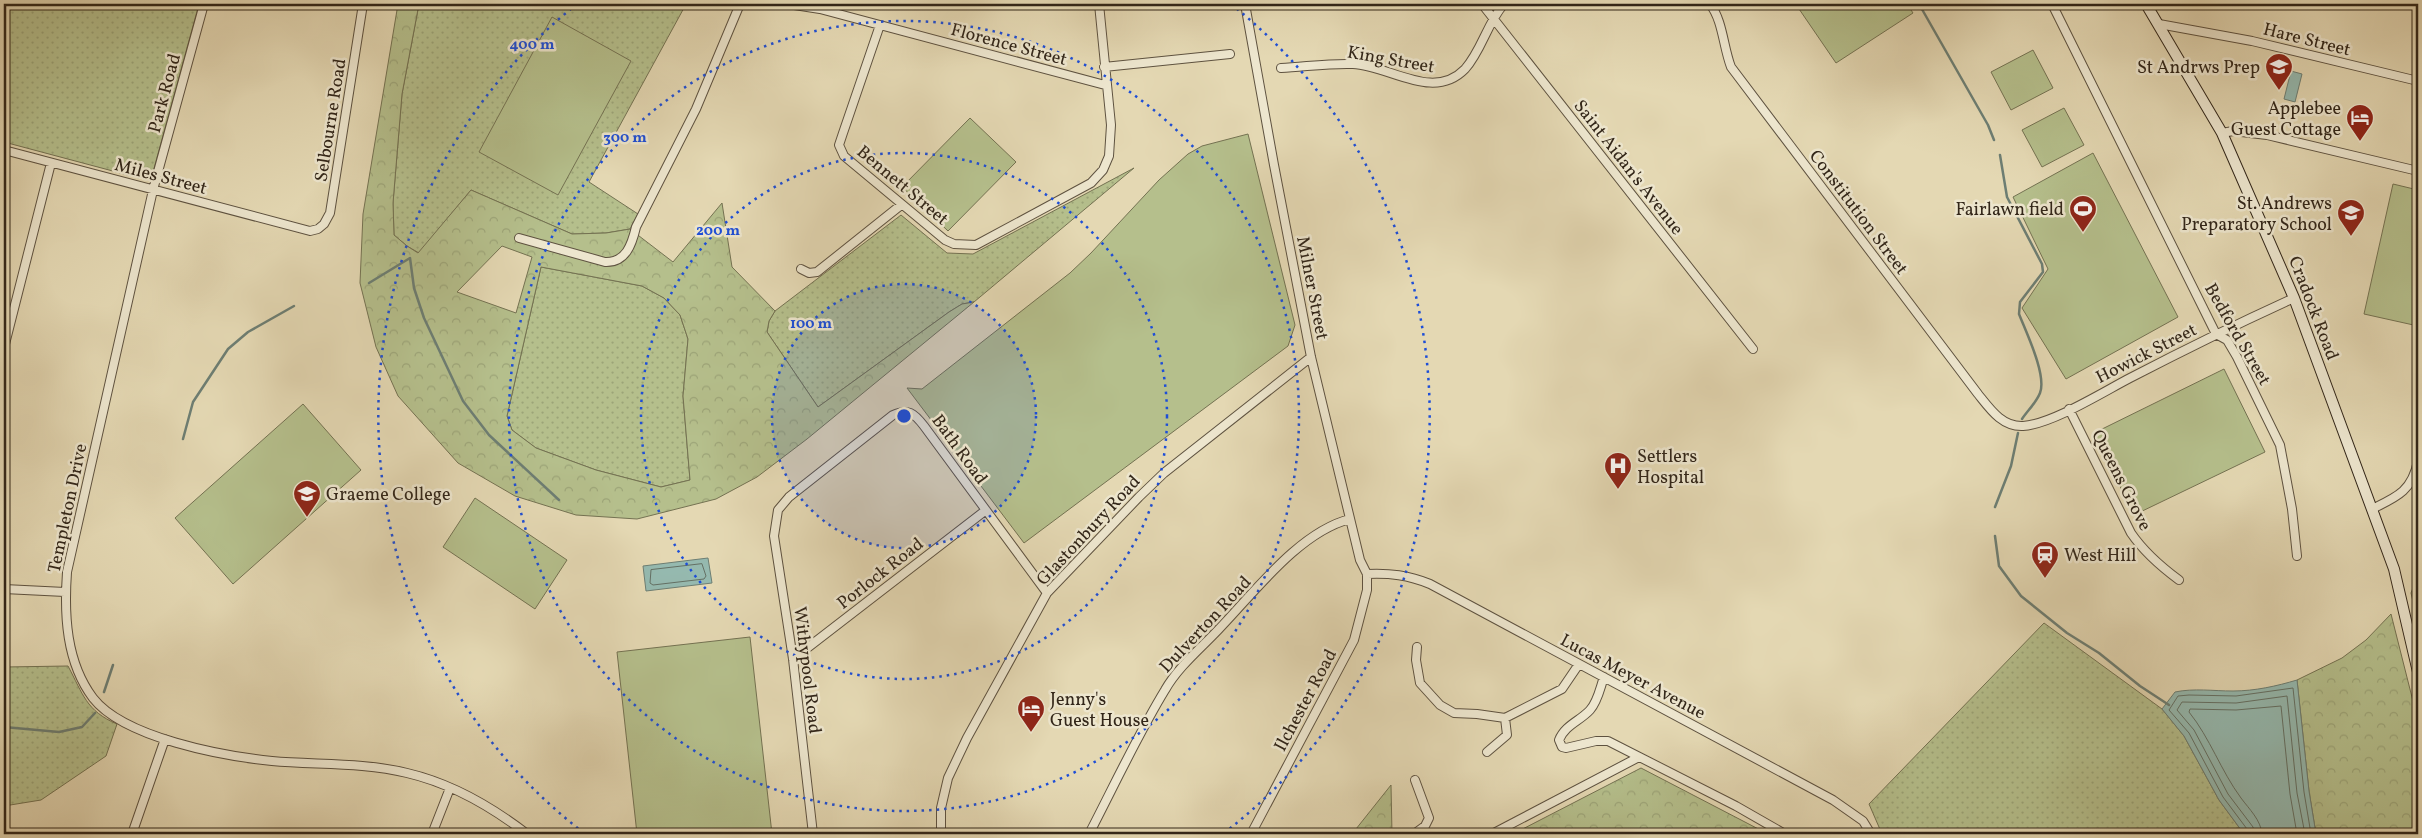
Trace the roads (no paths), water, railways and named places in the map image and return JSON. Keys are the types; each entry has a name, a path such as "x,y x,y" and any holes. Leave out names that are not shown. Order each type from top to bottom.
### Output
{"main road":[{"name":"Cradock Road","path":"2146,4 2222,133 2294,298 2394,569 2418,672"}],"street":[{"name":"Park Road","path":"153,190 204,4"},
{"name":"Selbourne Road","path":"310,231 318,229 324,224 330,213 363,4"},
{"path":"518,238 605,262 614,262 628,251 636,227 696,109 740,4"},
{"name":"Florence Street","path":"788,4 821,6 880,25 1106,85"},
{"path":"1099,4 1106,85"},
{"name":"Milner Street","path":"1245,4 1311,357 1360,560 1367,574"},
{"name":"Saint Aidan's Avenue","path":"1482,4 1753,349"},
{"name":"King Street","path":"1281,68 1355,64 1427,83 1440,83 1452,78 1464,69 1492,18 1504,4"},
{"name":"Constitution Street","path":"1710,4 1717,13 1725,51 1731,67 1978,394 1999,418 2009,424"},
{"path":"1716,4 1717,13"},
{"name":"Bedford Street","path":"2052,4 2216,334 2227,340 2237,357 2280,445 2292,509 2297,556"},
{"name":"Hare Street","path":"2159,24 2252,41 2418,81"},
{"name":"Bennett Street","path":"880,25 839,145 844,156 901,205 945,240 954,244 976,245 1091,183 1103,170 1109,156 1110,125 1106,85"},
{"path":"1104,67 1230,54"},
{"path":"2222,133 2233,131 2267,135 2418,171"},
{"name":"Miles Street","path":"4,150 310,231"},
{"path":"4,348 51,163"},
{"name":"Templeton Drive","path":"153,190 67,572 65,592 67,627 77,670 93,698 114,717 165,739 212,751 272,761 382,768 426,778 484,804 527,834"},
{"path":"801,269 809,273 817,272 901,205"},
{"name":"Howick Street","path":"2009,424 2022,426 2069,409 2216,334 2294,298"},
{"name":"Glastonbury Road","path":"941,834 941,808 948,778 967,738 1047,593 1139,496 1164,473 1311,357"},
{"name":"Queens Grove","path":"2069,409 2131,533 2141,547 2162,568 2179,580"},
{"name":"Bath Road","path":"778,510 789,497 893,415 902,411 909,411 920,421 1047,593"},
{"path":"2372,509 2399,497 2416,473 2418,461"},
{"name":"Withypool Road","path":"778,510 774,536 793,659 813,834"},
{"name":"Porlock Road","path":"793,659 986,510"},
{"name":"Dulverton Road","path":"1088,834 1154,710 1175,675 1275,571 1309,539 1324,529 1350,519"},
{"name":"Lucas Meyer Avenue","path":"1367,574 1392,572 1413,577 1430,584 1834,800 1863,821 1871,834"},
{"name":"Ilchester Road","path":"1251,834 1354,640 1364,606 1367,574"},
{"path":"4,589 65,592"},
{"path":"1418,647 1417,666 1420,683 1440,705 1454,713 1505,718 1562,689 1578,664"},
{"path":"1604,677 1590,711 1566,728 1562,733 1559,744 1566,748 1602,740 1736,806 1785,834"},
{"path":"1487,752 1507,735 1505,718"},
{"path":"132,834 165,739"},
{"path":"1492,834 1639,757"},
{"path":"1414,834 1425,826 1429,818 1415,780"},
{"path":"432,834 450,788"}],"water":[{"path":"2291,71 2302,74 2295,102 2284,99"},
{"path":"708,558 712,583 646,591 643,566"},
{"path":"2297,680 2309,791 2316,834 2244,834 2219,800 2184,736 2162,709 2175,692 2249,690"}],"waterway":[{"path":"1919,4 1988,125 1994,140"},
{"path":"2000,155 2007,197 2042,264 2043,272 2020,302 2019,314 2035,354 2041,376 2040,393 2022,419"},
{"path":"369,283 410,258 414,288 424,318 463,401 489,435 559,500"},
{"path":"183,439 193,402 228,349 248,332 294,306"},
{"path":"1995,507 2011,466 2018,433"},
{"path":"1995,536 1999,566 2021,596 2067,633 2099,653 2140,686 2169,705"},
{"path":"104,692 113,665"},
{"path":"4,727 59,732 82,727 95,713"}],"place":[{"name":"St Andrws Prep","path":"2279,91"},
{"name":"Applebee Guest Cottage","path":"2360,142"},
{"name":"Fairlawn field","path":"2083,233"},
{"name":"St. Andrews Preparatory School","path":"2351,237"},
{"name":"Settlers Hospital","path":"1618,490"},
{"name":"Graeme College","path":"307,518"},
{"name":"West Hill","path":"2045,579"},
{"name":"Jenny's Guest House","path":"1031,733"}]}
